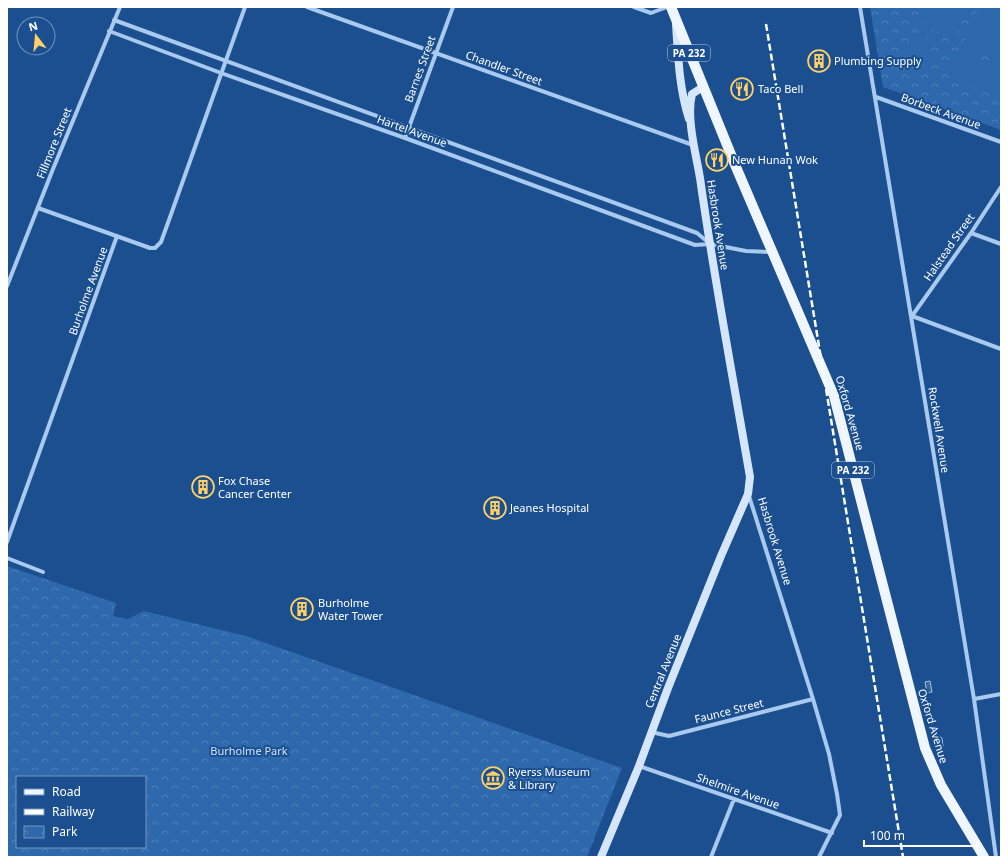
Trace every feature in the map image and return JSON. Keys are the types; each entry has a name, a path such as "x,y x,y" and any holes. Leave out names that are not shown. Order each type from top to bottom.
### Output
{"main road":[{"name":"Oxford Avenue","path":"671,7 772,252 834,396 925,748 941,785 984,857"},
{"name":"Hasbrook Avenue","path":"675,19 677,53 684,104 692,128"},
{"name":"Hasbrook Avenue","path":"703,87 695,92 692,97 692,128 710,244 750,477 748,494"},
{"name":"Central Avenue","path":"601,857 639,766 650,732 721,556 748,494"}],"street":[{"name":"Fillmore Street","path":"7,286 53,169 120,7"},
{"name":"Burholme Avenue","path":"7,542 117,236 150,248 155,248 161,242 245,7"},
{"name":"Chandler Street","path":"307,7 694,145"},
{"name":"Barnes Street","path":"405,138 453,7"},
{"path":"634,7 652,13 667,7"},
{"name":"Rockwell Avenue","path":"860,7 974,699 996,857"},
{"name":"Hartel Avenue","path":"114,20 697,233 710,244"},
{"name":"Hartel Avenue","path":"109,31 695,245 710,244 746,251 772,252"},
{"name":"Borbeck Avenue","path":"876,97 1001,142"},
{"name":"Halstead Street","path":"912,316 1001,188"},
{"path":"38,208 117,236"},
{"path":"971,233 1001,244"},
{"path":"912,316 1001,350"},
{"name":"Hasbrook Avenue","path":"748,494 813,699 829,754 838,794 840,815 819,857"},
{"path":"7,558 43,572"},
{"path":"974,699 1001,694"},
{"name":"Faunce Street","path":"650,732 669,736 813,699"},
{"name":"Shelmire Avenue","path":"639,766 832,833"},
{"path":"711,857 734,798"}],"green space":[{"path":"870,7 1001,7 1001,130 883,87"},
{"path":"928,7 966,7 954,38 921,26"},
{"path":"979,7 1001,7 1001,62 963,47"},
{"path":"911,33 925,38 931,43 931,49 926,65 907,58 904,51"},
{"path":"958,52 1001,68 1001,97 948,77"},
{"name":"Burholme Park","path":"7,566 116,603 113,616 128,619 144,611 246,636 622,768 587,857 7,857"}],"water":[{"path":"930,681 932,692 927,693 925,682"},
{"path":"937,736 942,738 942,748 938,747 936,739"}],"railway":[{"path":"766,24 903,857"}],"place":[{"name":"Plumbing Supply","path":"819,61"},
{"name":"Taco Bell","path":"742,89"},
{"name":"New Hunan Wok","path":"717,160"},
{"name":"Fox Chase Cancer Center","path":"203,487"},
{"name":"Jeanes Hospital","path":"495,508"},
{"name":"Burholme Water Tower","path":"302,609"},
{"name":"Ryerss Museum & Library","path":"493,778"}]}
